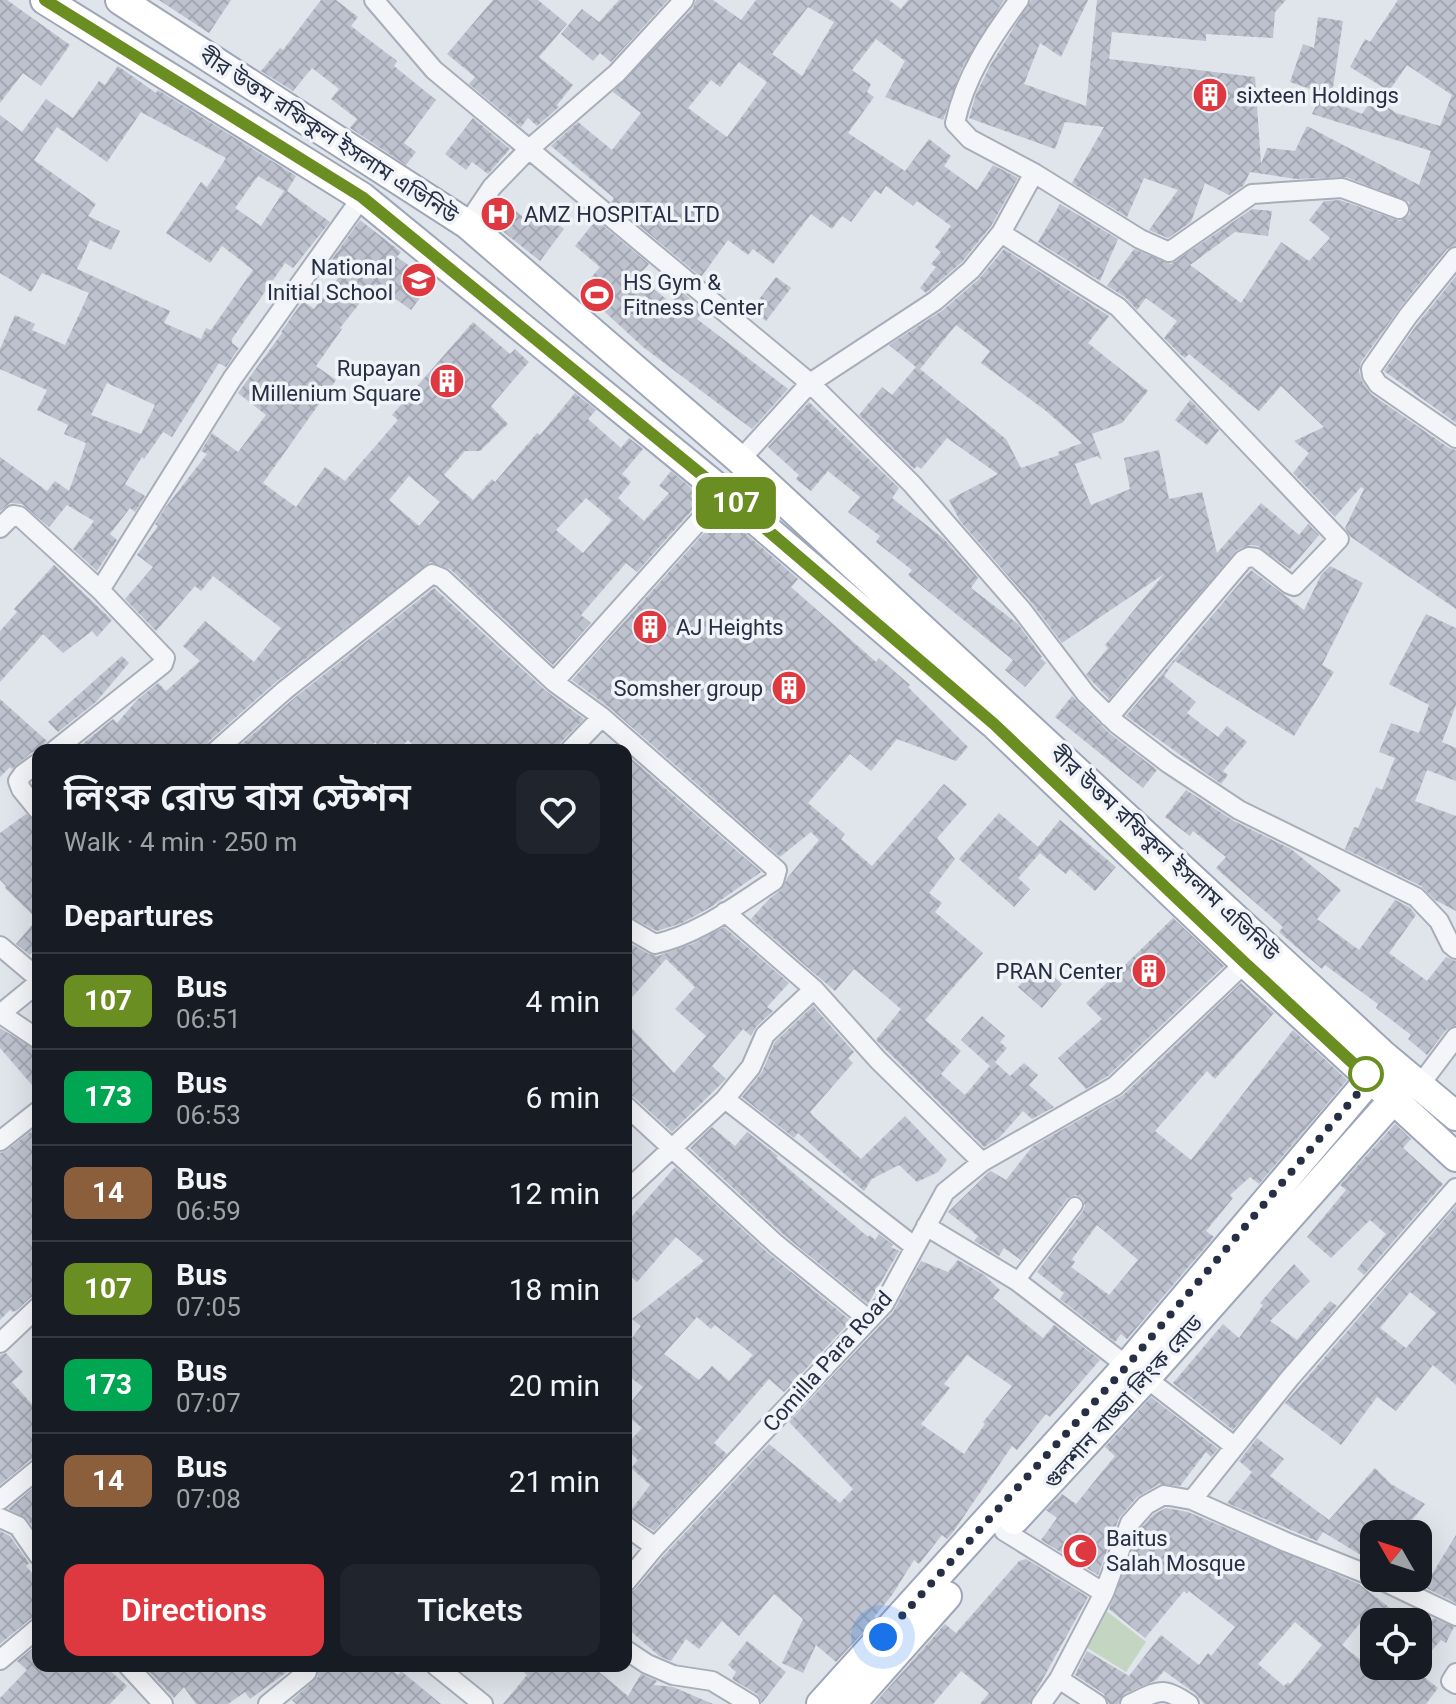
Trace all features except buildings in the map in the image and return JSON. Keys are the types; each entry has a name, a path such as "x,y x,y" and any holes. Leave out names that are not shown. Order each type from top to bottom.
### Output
{"main road":[{"name":"বীর উত্তম রফিকুল ইসলাম এভিনিউ","path":"45,0 362,197 724,493 994,724 1245,963 1377,1067"},
{"name":"বীর উত্তম রফিকুল ইসলাম এভিনিউ","path":"120,0 467,224 740,460 1377,1067"},
{"path":"1377,1067 1407,1092 1456,1157"},
{"name":"গুলশান বাড্ডা লিংক রোড","path":"851,1704 1004,1531 1137,1372 1377,1067"},
{"path":"1407,1092 1456,1116"},
{"name":"গুলশান বাড্ডা লিংক রোড","path":"821,1704 1407,1092"}],"street":[{"path":"374,0 434,70 810,383 912,484 1022,610 1086,694 1109,717 1168,763 1239,810 1416,897 1430,910 1456,949"},
{"path":"467,224 492,187 528,150 617,73 684,0"},
{"path":"1019,0 988,42 961,97 955,123 970,139 1034,173 1140,239 1169,252 1252,194 1342,188 1399,209"},
{"path":"740,460 810,383 935,301 971,270 1001,233 1034,173"},
{"path":"100,590 232,379 362,197"},
{"path":"1001,233 1118,307 1339,539 1294,586 1256,558 1243,560 1109,717"},
{"path":"1456,257 1408,316 1371,369 1378,384 1456,438"},
{"path":"554,682 724,493"},
{"path":"0,528 13,515 19,516 100,590 165,658 163,664 63,744"},
{"path":"224,744 307,672 432,574 442,578 554,682 602,717 777,870 774,881 672,941 655,944 632,931"},
{"path":"576,744 602,717"},
{"path":"32,767 18,781 32,801"},
{"path":"725,912 814,989 878,1060 982,1162"},
{"path":"0,946 32,975"},
{"name":"Comilla Para Road","path":"632,1575 884,1304 945,1192 982,1162 1115,1086 1245,963"},
{"path":"32,986 1,1014 32,1035"},
{"path":"632,1186 725,1099 751,1067 765,1035 814,989"},
{"path":"1407,1092 1456,1037"},
{"path":"725,1099 915,1247"},
{"path":"632,1112 776,1244 869,1320"},
{"path":"0,1141 32,1116"},
{"path":"1192,1500 1289,1379 1456,1188"},
{"path":"1017,1281 1075,1205"},
{"path":"926,1226 1017,1281 1234,1446"},
{"path":"0,1343 32,1313"},
{"path":"32,1476 1,1514 18,1526 32,1546"},
{"path":"1041,1704 1059,1679 1104,1593 1130,1523 1146,1505 1164,1495 1192,1500 1360,1571"},
{"path":"632,1530 655,1547"},
{"path":"1004,1531 1104,1593"},
{"path":"1407,1592 1456,1616"},
{"path":"0,1660 32,1633"},
{"path":"632,1654 673,1675 712,1681 750,1704"},
{"path":"136,1672 163,1704"},
{"path":"278,1701 307,1672"},
{"path":"443,1672 483,1704"},
{"path":"1456,1673 1451,1681 1456,1684"},
{"path":"1059,1679 1097,1704"},
{"path":"1130,1704 1159,1690 1168,1690 1189,1704"}],"green space":[{"path":"1104,1609 1146,1642 1126,1672 1086,1647"}],"bus line":[{"name":"107","path":"45,0 362,197 724,493 994,724 1370,1079"}],"place":[{"name":"sixteen Holdings","path":"1210,95"},
{"name":"AMZ HOSPITAL LTD","path":"498,214"},
{"name":"National Initial School","path":"419,280"},
{"name":"HS Gym & Fitness Center","path":"597,295"},
{"name":"Rupayan Millenium Square","path":"447,381"},
{"name":"AJ Heights","path":"650,627"},
{"name":"Somsher group","path":"789,688"},
{"name":"PRAN Center","path":"1149,971"},
{"name":"Baitus Salah Mosque","path":"1080,1551"}],"route":[{"path":"883,1637 1127,1366 1370,1079 1366,1074"}]}
